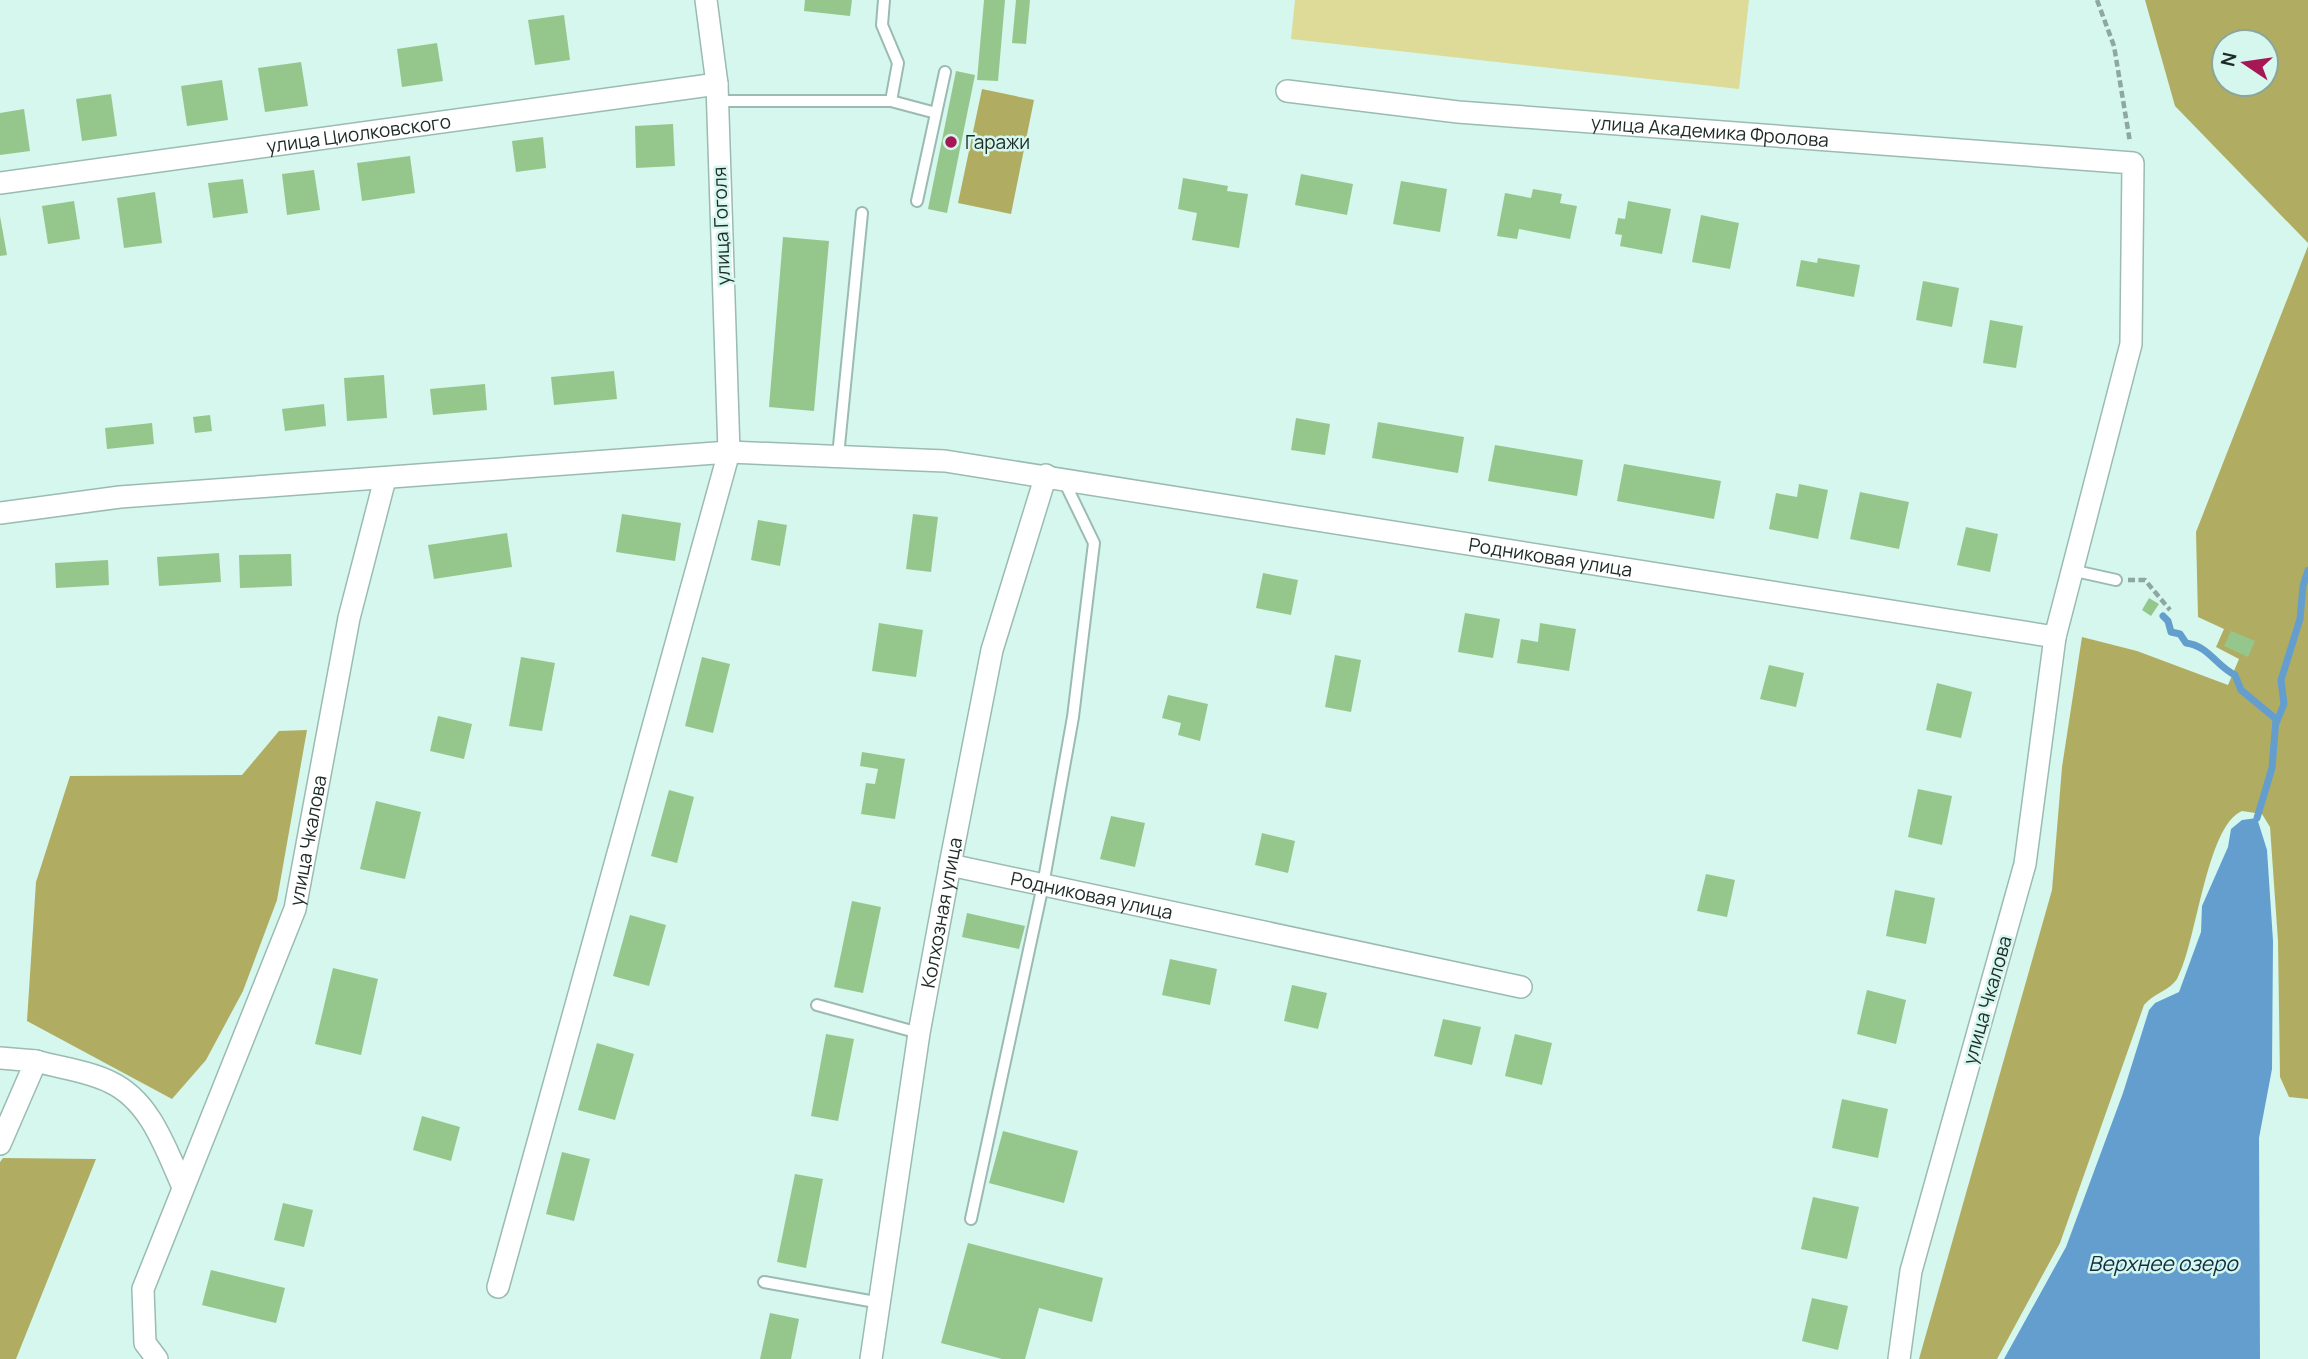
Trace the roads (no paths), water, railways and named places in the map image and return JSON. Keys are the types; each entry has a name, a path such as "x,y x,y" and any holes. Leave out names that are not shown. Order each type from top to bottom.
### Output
{"street":[{"name":"улица Гоголя","path":"706,0 717,92 729,452"},
{"name":"улица Академика Фролова","path":"1287,91 1458,113 2133,163"},
{"name":"улица Циолковского","path":"0,183 717,92"},
{"name":"улица Чкалова","path":"1899,1359 1911,1271 2025,864 2055,637 2131,344 2133,163"},
{"name":"Родниковая улица","path":"729,452 945,461 2055,637"},
{"path":"0,513 120,496 385,479 729,452 498,1287"},
{"name":"Колхозная улица","path":"871,1359 919,1033 992,650 1055,478"},
{"name":"улица Чкалова","path":"158,1359 145,1343 143,1289 295,909 349,618 385,479"},
{"name":"Родниковая улица","path":"950,864 1521,987"},
{"path":"0,1058 36,1061 110,1082 136,1101 156,1128 184,1187"},
{"path":"0,1144 36,1061"}],"lane":[{"path":"884,0 881,24 898,62 891,101"},
{"path":"917,201 944,72"},
{"path":"717,92 891,101 936,113"},
{"path":"838,456 862,213"},
{"path":"971,1219 1043,885 1073,717 1094,543 1055,478"},
{"path":"2071,570 2116,580"},
{"path":"817,1004 919,1033"},
{"path":"764,1282 881,1303"}],"water":[{"name":"Верхнее озеро","path":"2257,818 2267,850 2273,941 2272,1069 2259,1138 2260,1359 2004,1359 2066,1247 2123,1093 2149,1010 2155,1003 2179,992 2201,932 2202,906 2228,847 2231,829 2242,820"}],"waterway":[{"path":"2277,721 2284,704 2281,680 2300,619 2303,586 2308,570"},
{"path":"2163,616 2168,621 2171,632 2180,634 2186,643 2207,652 2235,675 2241,690 2276,719 2272,768 2257,818"}],"place":[{"name":"Гаражи","path":"951,142"}]}
